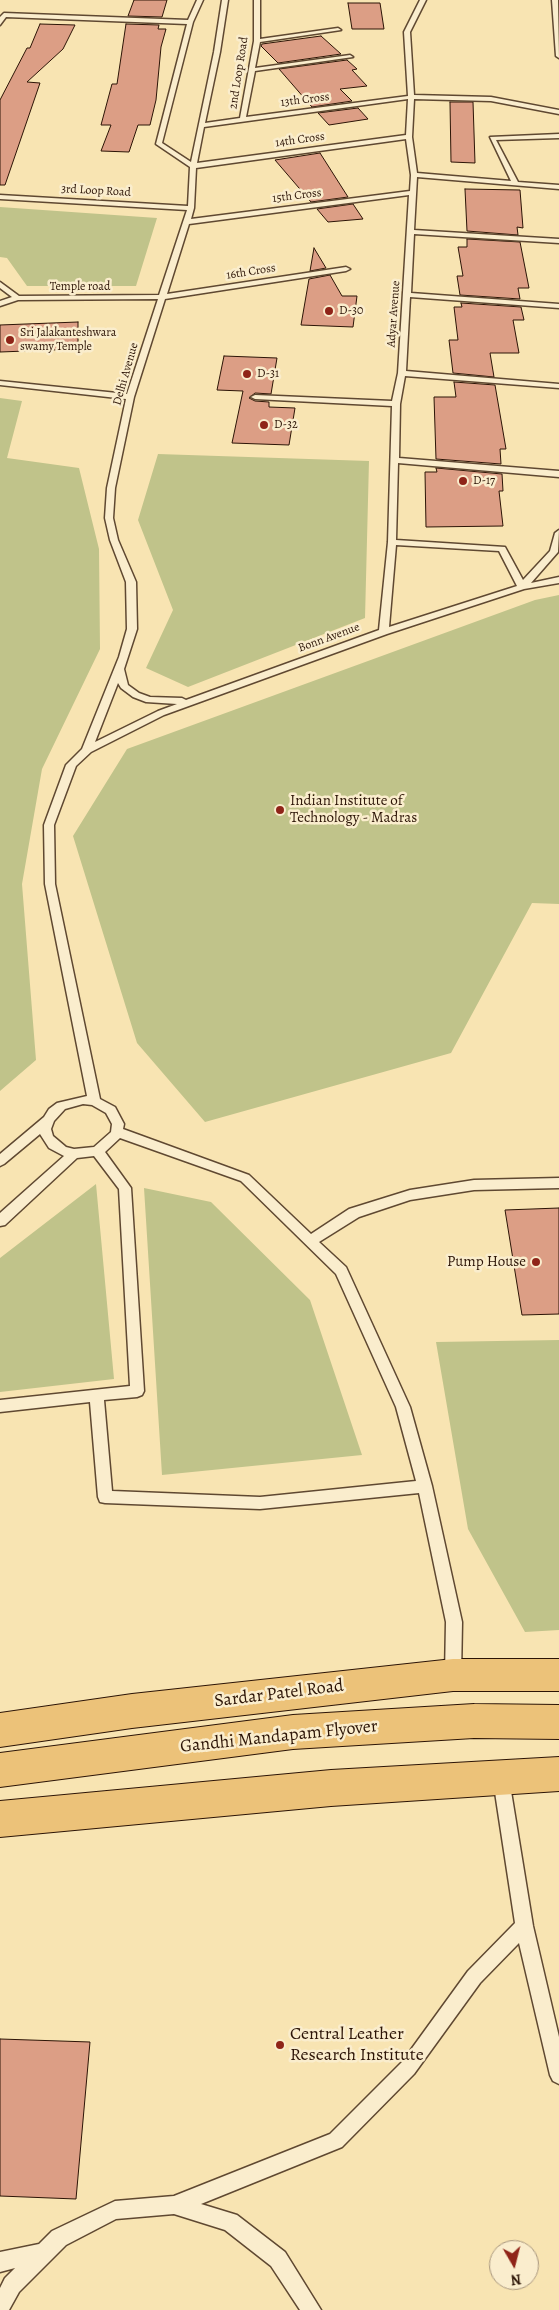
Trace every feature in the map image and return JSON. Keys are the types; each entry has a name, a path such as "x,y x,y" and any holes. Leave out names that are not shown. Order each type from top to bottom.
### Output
{"main road":[{"name":"Sardar Patel Road","path":"0,1730 132,1711 453,1675 559,1675"},
{"name":"Gandhi Mandapam Flyover","path":"0,1770 293,1732 474,1720 559,1722"},
{"path":"0,1819 331,1788 559,1774"}],"lane":[{"path":"193,166 159,144 190,22 200,0"},
{"name":"Delhi Avenue","path":"87,750 119,669 132,629 131,582 114,540 109,518 111,488 130,398 191,208 193,166 203,125 225,0"},
{"name":"2nd Loop Road","path":"243,119 257,41 257,0"},
{"name":"Adyar Avenue","path":"384,632 392,542 396,404 402,373 411,193 414,175 409,137 411,97 407,32 423,0"},
{"path":"555,0 559,56"},
{"path":"0,23 4,15 190,22"},
{"path":"257,41 338,30"},
{"path":"251,70 350,57"},
{"name":"13th Cross","path":"203,125 411,97 491,99 539,106 559,112"},
{"path":"516,184 492,138 559,136"},
{"name":"14th Cross","path":"193,166 409,137"},
{"path":"414,175 559,187"},
{"name":"15th Cross","path":"186,222 411,193"},
{"name":"3rd Loop Road","path":"0,197 191,208"},
{"path":"409,232 559,242"},
{"name":"16th Cross","path":"161,297 346,269"},
{"path":"0,284 17,298"},
{"path":"407,295 559,306"},
{"name":"Temple road","path":"0,304 17,298 161,297"},
{"path":"402,373 559,386"},
{"path":"0,383 130,398"},
{"path":"255,397 396,404"},
{"path":"394,460 559,474"},
{"name":"Bonn Avenue","path":"87,750 161,713 195,700 384,632 522,587 554,552 559,533"},
{"path":"392,542 502,549 522,587 559,580"},
{"path":"119,669 124,686 142,698 168,702 195,700"},
{"path":"87,750 71,765 49,825 50,884 94,1101"},
{"path":"0,1221 74,1154 97,1150 113,1139 117,1132 118,1124 111,1110 94,1101 72,1102 53,1112 45,1129 47,1138 53,1145 74,1154"},
{"path":"0,1161 48,1120"},
{"path":"117,1132 245,1178 341,1271 404,1407 425,1486 454,1622 453,1675"},
{"path":"0,1406 137,1390 125,1188 97,1150"},
{"path":"310,1241 354,1213 410,1195 474,1185 559,1183"},
{"path":"98,1396 105,1496 260,1503 425,1486"},
{"path":"501,1778 506,1821 524,1926 559,2075"},
{"path":"0,2308 12,2285 59,2238 114,2210 174,2205 336,2141 408,2068 474,1977 524,1926"},
{"path":"174,2205 230,2222 278,2259 311,2310"},
{"path":"0,2262 44,2253"}],"green space":[{"path":"0,207 157,218 136,286 27,286 7,258 0,257"},
{"path":"0,398 22,401 7,458 79,468 99,549 100,649 42,769 22,884 36,1060 0,1091"},
{"path":"158,454 369,461 365,618 188,687 146,668 173,610 138,520"},
{"path":"559,595 559,904 532,903 451,1053 205,1122 137,1043 73,836 127,749 535,600"},
{"path":"96,1184 114,1379 0,1392 0,1258"},
{"path":"144,1188 211,1202 310,1300 362,1455 162,1475"},
{"path":"559,1340 559,1630 525,1632 468,1529 436,1342"}],"building":[{"path":"134,0 167,0 162,17 128,16"},
{"path":"348,3 380,3 384,29 352,29"},
{"path":"40,24 75,25 63,49 27,82 40,83 5,185 0,185 0,100 27,48 30,48"},
{"path":"126,24 159,25 158,29 166,29 161,47 156,100 150,125 138,125 129,152 101,151 111,125 101,125 112,84 117,84"},
{"path":"321,36 341,54 278,63 261,46 262,44"},
{"path":"347,60 357,69 352,70 367,86 340,89 352,101 312,107 279,69"},
{"path":"450,102 473,102 475,163 451,162"},
{"path":"358,108 368,119 329,125 318,113"},
{"path":"320,153 348,197 311,202 275,160"},
{"path":"465,189 520,190 523,228 517,227 518,235 467,231"},
{"path":"353,204 363,219 328,222 317,209"},
{"path":"467,239 520,242 529,288 518,288 520,299 460,295 457,276 463,276 458,247 467,247"},
{"path":"314,248 326,268 310,271"},
{"name":"D-30","path":"330,275 342,296 357,296 353,327 301,325 309,279"},
{"path":"461,303 521,307 524,320 513,320 519,353 490,353 494,377 453,373 449,340 458,340 454,307 462,307"},
{"path":"78,322 78,349 0,352 0,325"},
{"path":"224,356 277,358 271,394 255,393 249,398 255,401 269,402 269,407 295,408 289,445 232,443 243,391 217,390"},
{"path":"454,382 495,385 506,449 500,449 501,464 436,459 434,397 456,397"},
{"path":"436,468 502,474 503,491 499,491 503,526 426,527 425,472 437,472"},
{"name":"Pump House","path":"559,1208 559,1314 522,1315 505,1210"},
{"path":"0,2039 90,2042 76,2199 0,2196"}],"place":[{"name":"D-30","path":"329,311"},
{"name":"Sri Jalakanteshwara swamy Temple","path":"10,340"},
{"name":"D-31","path":"247,374"},
{"name":"D-32","path":"264,425"},
{"name":"D-17","path":"463,481"},
{"name":"Indian Institute of Technology - Madras","path":"280,810"},
{"name":"Pump House","path":"536,1262"},
{"name":"Central Leather Research Institute","path":"280,2045"}]}
